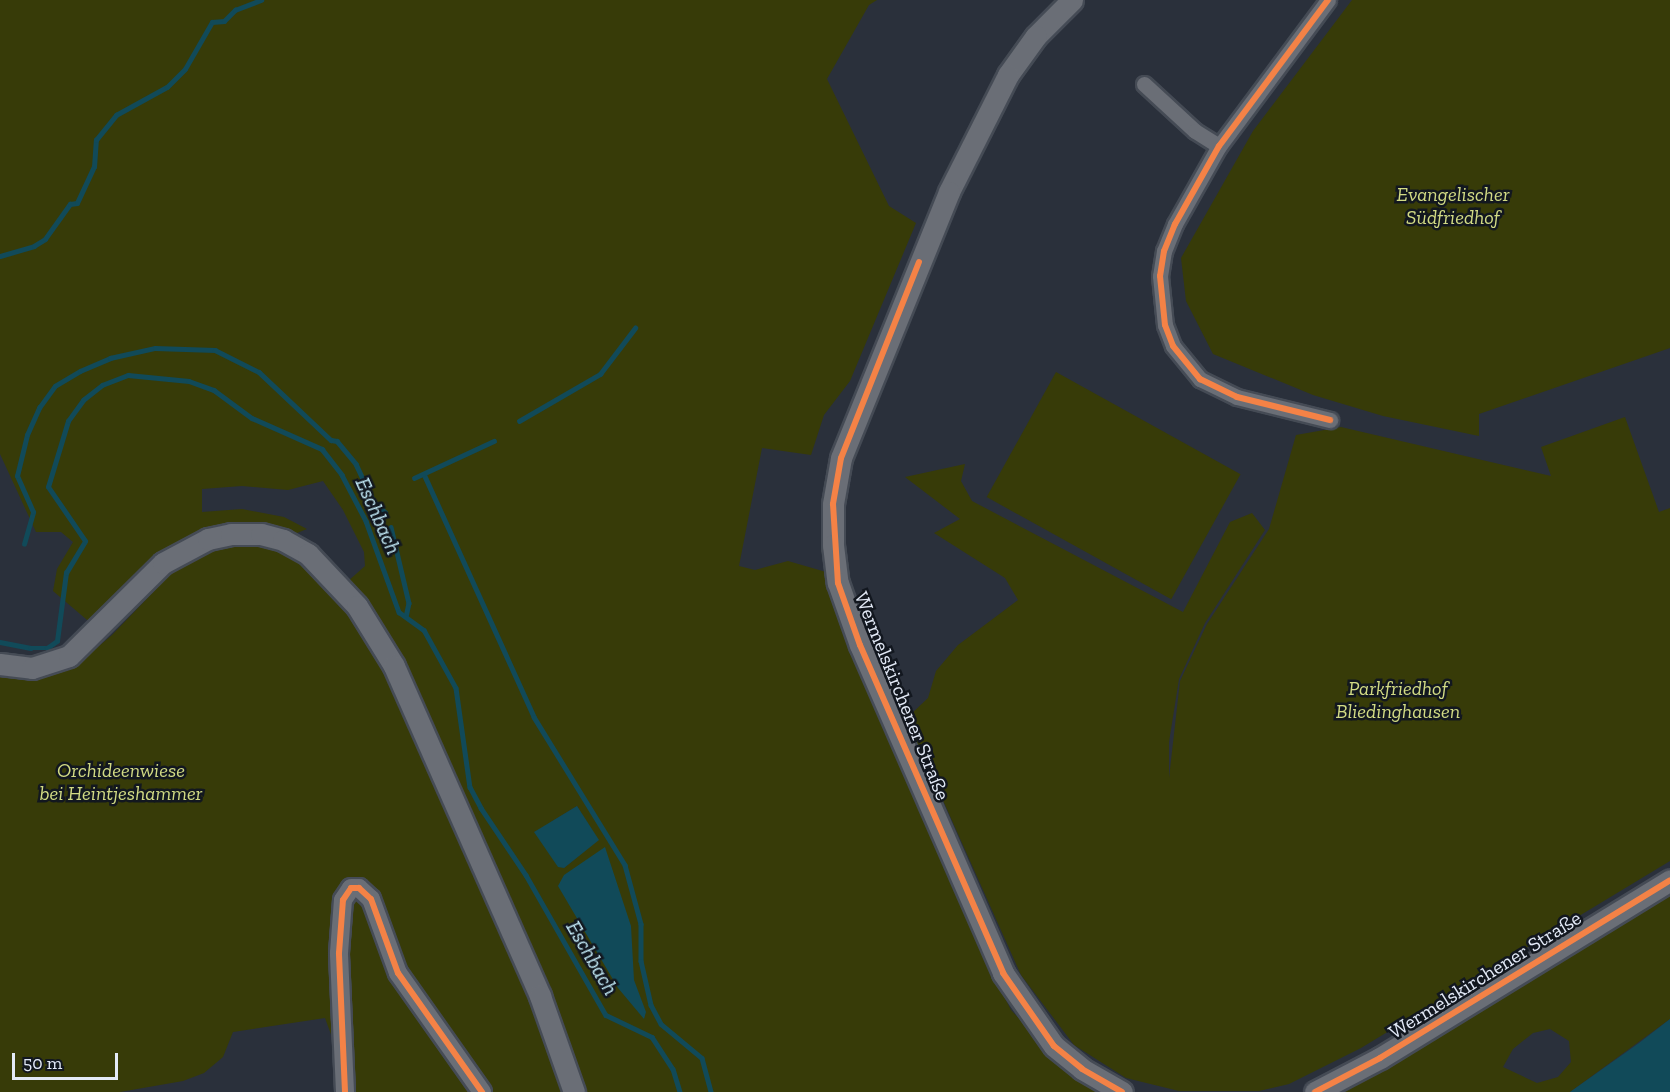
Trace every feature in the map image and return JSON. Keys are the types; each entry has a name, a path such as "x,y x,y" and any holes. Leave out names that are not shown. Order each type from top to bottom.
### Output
{"main road":[{"name":"Wermelskirchener Straße","path":"1072,0 1036,36 1008,75 949,192 842,458 833,504 833,545 838,583 852,627 1004,973 1030,1017 1054,1046 1082,1069 1122,1092"},
{"path":"0,664 32,668 69,656 163,563 208,539 231,534 261,534 283,540 308,554 357,606 394,666 540,996 574,1092"},
{"name":"Wermelskirchener Straße","path":"1315,1092 1389,1053 1670,880"}],"street":[{"path":"1328,0 1219,146 1164,251 1161,303 1173,346 1200,379 1218,390 1330,420"},
{"path":"1144,84 1195,131 1219,146"},
{"path":"345,1092 339,953 344,900 351,888 359,888 370,899 399,973 482,1092"}],"green space":[{"path":"0,0 877,0 869,5 827,79 889,206 916,223 850,381 824,415 811,455 762,448 739,566 755,570 788,561 826,572 838,619 980,949 1011,1010 1067,1070 1101,1092 582,1092 347,582 365,566 364,552 343,510 323,481 288,490 242,486 202,489 202,512 242,509 284,517 307,529 297,533 268,526 217,526 181,540 157,557 93,625 53,591 57,569 73,542 61,532 36,532 0,454","holes":["577,806 598,840 564,868 551,822"]},
{"name":"Evangelischer Südfriedhof","path":"1352,0 1670,0 1670,348 1479,414 1479,436 1383,416 1313,395 1213,354 1186,301 1181,258 1253,131"},
{"path":"1056,372 1241,474 1171,599 987,497"},
{"name":"Parkfriedhof Bliedinghausen","path":"1625,417 1659,512 1670,508 1670,861 1361,1048 1289,1084 1259,1091 1179,1091 1126,1078 1074,1045 1021,975 912,731 909,716 928,698 936,671 958,645 1018,600 1005,578 934,533 960,519 905,477 965,464 961,481 972,501 1183,612 1230,522 1252,513 1265,530 1205,623 1179,679 1169,742 1169,778 1180,681 1207,624 1269,529 1296,435 1341,427 1551,476 1541,447"},
{"name":"Orchideenwiese bei Heintjeshammer","path":"249,540 296,555 341,600 366,637 413,727 532,995 566,1092 352,1092 325,1018 233,1032 223,1057 204,1073 183,1081 120,1092 0,1092 0,671 77,659 80,662 112,635 188,556 217,544"},
{"path":"1670,891 1670,1019 1570,1092 1345,1092","holes":["1550,1029 1569,1041 1571,1062 1558,1077 1537,1083 1503,1067 1513,1049 1533,1033"]}],"water":[{"path":"577,806 599,840 564,868 558,867 534,832"},
{"path":"605,847 631,926 634,980 646,1012 644,1019 618,988 558,886 564,875"},
{"path":"1670,1019 1670,1092 1570,1092 1639,1043"}],"waterway":[{"path":"0,256 34,246 45,239 70,204 77,203 94,167 96,140 116,115 167,87 185,69 212,22 224,21 235,10 261,0"},
{"path":"519,421 600,374 635,328"},
{"path":"24,544 33,512 17,476 27,435 39,408 55,386 80,371 110,358 155,348 215,350 259,372 331,440 337,441 356,464 374,502 385,512"},
{"name":"Eschbach","path":"0,642 30,648 47,648 57,641 66,573 85,541 48,487 68,421 83,400 102,385 128,375 189,381 214,390 252,418 322,449 342,475 366,521 399,612 424,630 456,688 470,787 481,808 526,875 606,1015 652,1037 673,1069 680,1092"},
{"path":"414,478 494,441"},
{"path":"424,474 534,717 625,865 641,924 641,961 651,1005 661,1024 702,1058 711,1092"},
{"path":"391,527 409,603 406,617"}],"cycle path":[{"path":"1328,0 1219,146 1175,224 1164,251 1160,276 1165,325 1173,346 1200,379 1237,397 1330,420"},
{"path":"919,262 841,458 833,504 838,583 860,645 1003,973 1054,1046 1082,1069 1122,1092"},
{"path":"1315,1092 1380,1058 1670,880"},
{"path":"345,1092 339,953 343,900 351,888 359,888 371,899 398,973 482,1092"}]}
